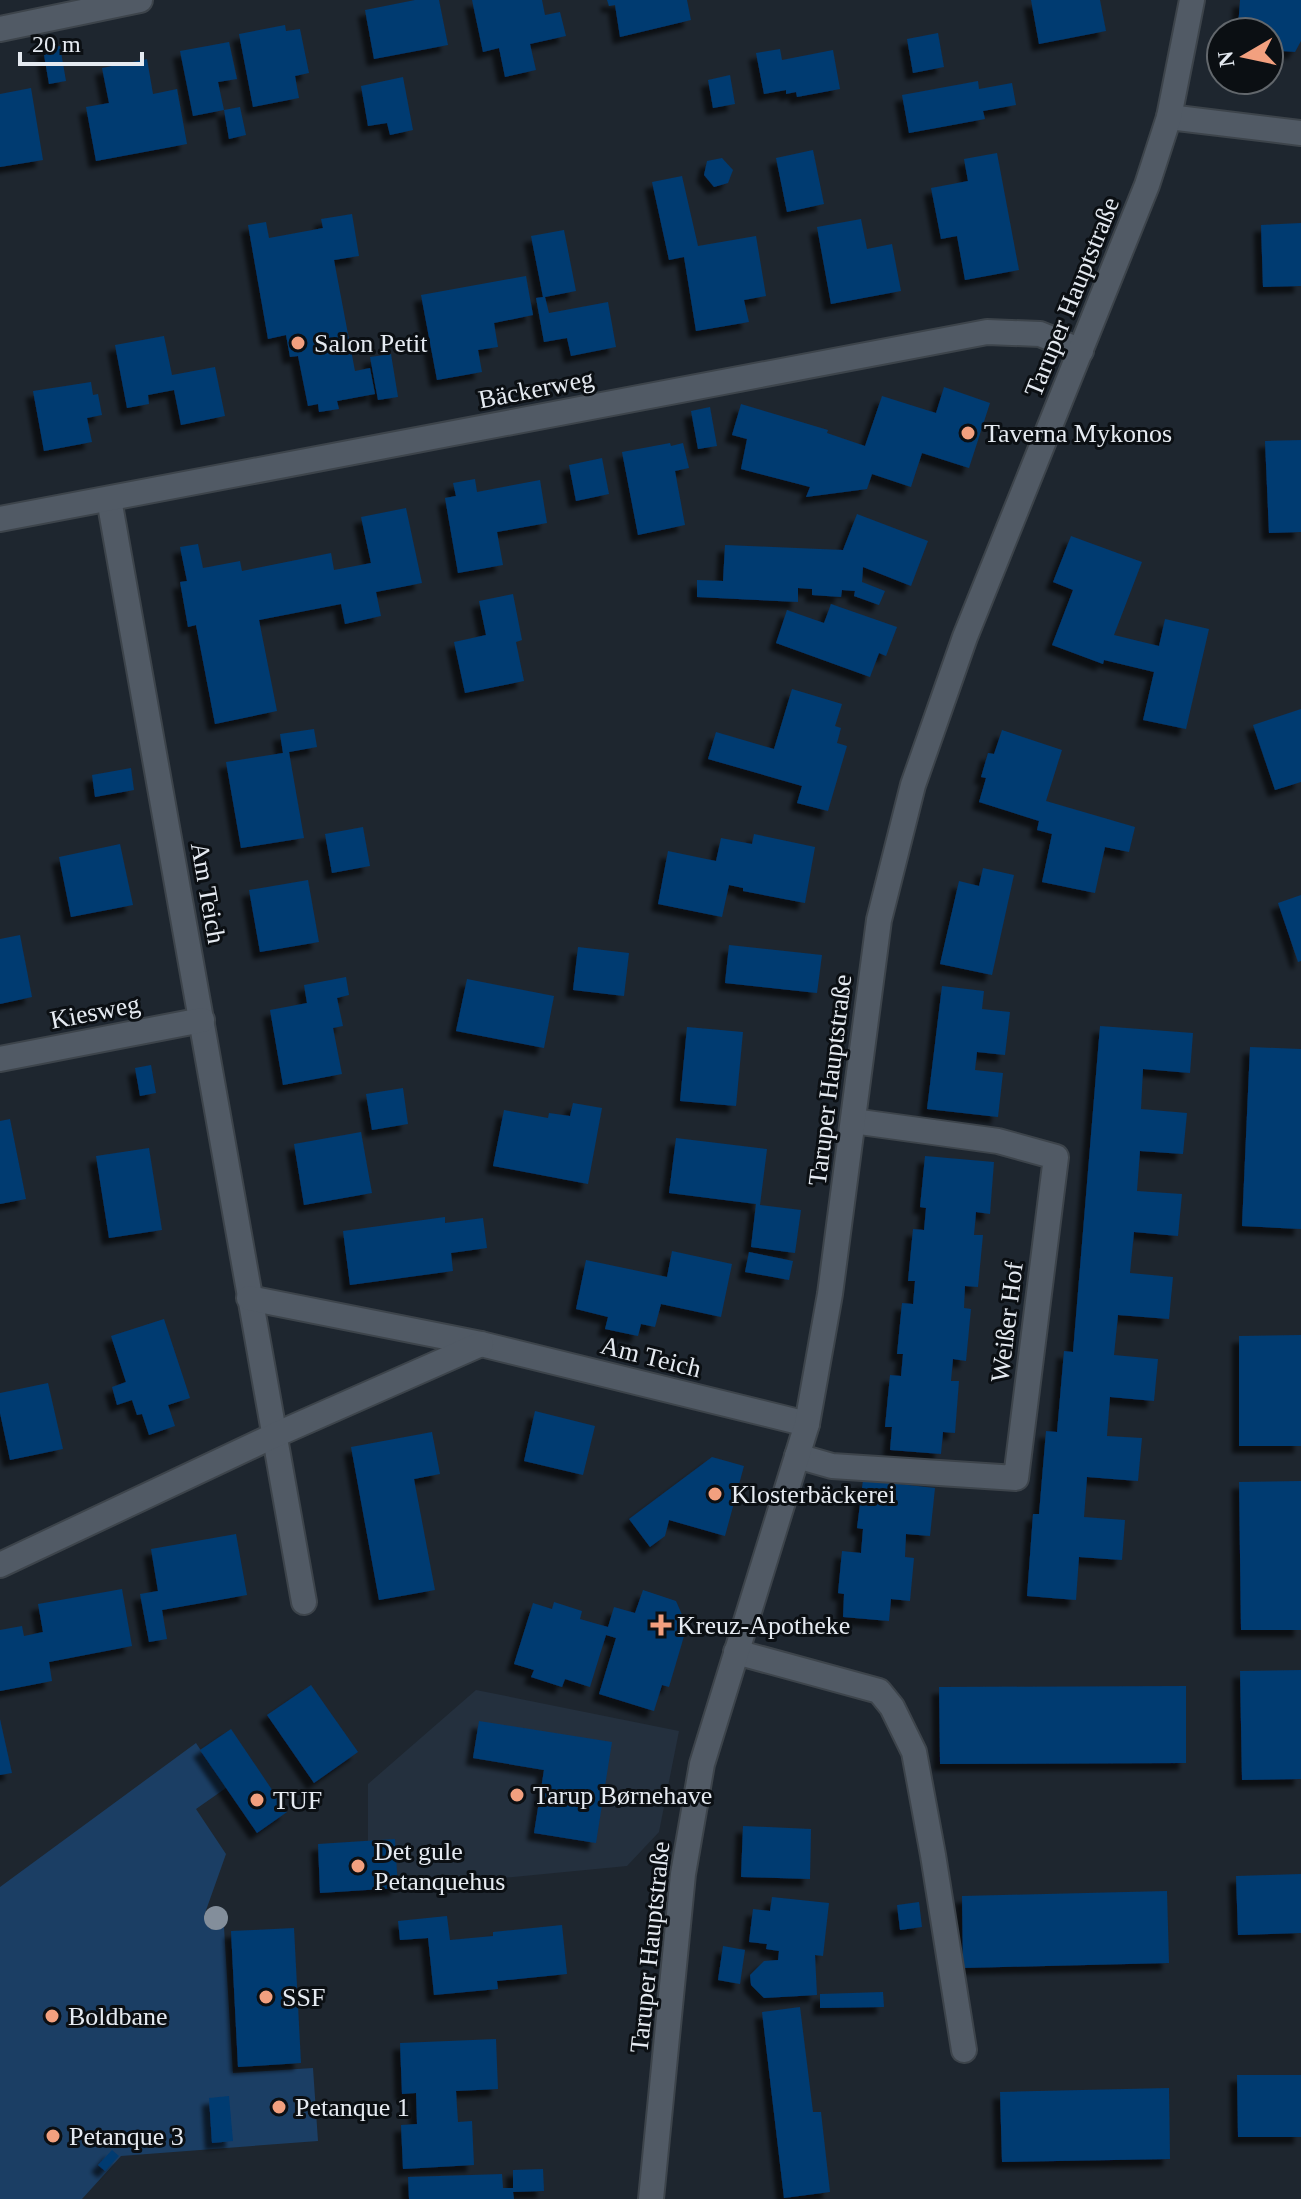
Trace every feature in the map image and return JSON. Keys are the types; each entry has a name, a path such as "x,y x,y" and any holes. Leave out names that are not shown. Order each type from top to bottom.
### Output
{"street":[{"path":"0,29 140,0"},
{"name":"Taruper Hauptstraße","path":"651,2199 683,1874 702,1764 807,1424 830,1294 879,920 913,785 965,637 1147,185 1169,117 1192,0"},
{"path":"1169,117 1301,133"},
{"name":"Bäckerweg","path":"0,519 987,332 1040,334 1081,351"},
{"name":"Am Teich","path":"109,499 304,1602"},
{"name":"Kiesweg","path":"0,1059 202,1020"},
{"name":"Weißer Hof","path":"797,1456 832,1466 1016,1478 1056,1157 998,1141 853,1121"},
{"name":"Am Teich","path":"249,1298 481,1344 807,1424"},
{"path":"0,1565 273,1436 481,1344"},
{"path":"736,1652 879,1691 892,1707 914,1752 964,2050"}],"shaded area":[{"name":"Tarup Børnehave","path":"476,1690 679,1731 659,1832 627,1866 398,1888 368,1841 368,1784"},
{"path":"196,1743 226,1788 196,1809 226,1854 204,1916 210,1929 224,1927 233,2073 313,2068 318,2141 121,2156 82,2199 0,2199 0,1887"}],"building":[{"path":"415,0 439,0 448,45 374,59 365,10"},
{"path":"472,0 542,0 545,15 560,12 566,36 530,44 536,70 505,77 499,48 483,52"},
{"path":"607,0 687,0 691,20 620,37 615,5 609,6"},
{"path":"1031,0 1100,0 1106,31 1039,44"},
{"path":"1240,0 1301,0 1301,41 1295,52 1285,51 1285,16 1239,16"},
{"path":"285,25 286,31 300,29 309,73 295,76 299,98 253,107 239,34"},
{"path":"938,33 944,67 913,73 907,39"},
{"path":"229,42 237,79 218,82 224,110 193,116 180,51"},
{"path":"60,46 66,81 49,84 43,49"},
{"path":"780,49 782,60 833,50 840,89 797,97 796,92 786,94 786,90 764,94 756,53"},
{"path":"147,59 153,94 177,89 187,144 96,161 86,107 109,103 102,68"},
{"path":"730,75 735,104 713,108 708,80"},
{"path":"403,77 413,130 390,135 387,123 368,126 361,86"},
{"path":"978,81 979,89 1012,83 1016,105 983,111 985,119 909,133 902,95"},
{"path":"31,88 43,160 0,167 0,94"},
{"path":"240,107 246,135 229,139 224,110"},
{"path":"813,150 824,204 787,212 776,158"},
{"path":"997,153 1019,270 965,280 957,236 941,239 931,188 968,181 964,159"},
{"path":"722,158 733,170 728,183 714,187 704,175 707,161"},
{"path":"682,176 698,246 756,236 766,296 744,300 749,322 696,331 684,257 669,260 652,182"},
{"path":"352,214 359,256 334,260 355,371 370,368 375,394 337,401 339,409 319,412 318,404 308,406 298,356 290,357 286,335 268,339 248,225 266,222 269,238 323,228 321,219"},
{"path":"861,219 867,249 892,244 901,291 831,304 817,227"},
{"path":"1301,223 1301,286 1263,287 1261,225"},
{"path":"564,230 576,291 545,297 549,313 608,302 616,347 571,356 567,338 544,342 536,298 543,297 531,236"},
{"path":"526,276 533,315 494,323 498,347 478,350 482,372 437,380 421,295"},
{"path":"164,336 172,375 215,367 225,416 181,425 174,390 148,395 149,404 127,408 115,345"},
{"path":"391,354 398,397 378,400 370,357"},
{"path":"91,382 93,395 98,394 102,415 87,418 92,442 44,451 33,391"},
{"path":"944,387 990,403 969,468 922,453 911,487 872,474 867,489 806,497 810,487 741,469 747,439 732,435 741,404 828,430 827,433 865,446 882,396 936,413"},
{"path":"710,407 717,446 698,449 691,411"},
{"path":"1301,440 1301,532 1269,533 1265,441"},
{"path":"670,443 671,446 683,443 689,468 675,471 685,525 638,535 622,452"},
{"path":"602,458 609,494 576,501 569,465"},
{"path":"475,479 477,492 540,480 547,523 497,532 503,565 458,573 445,498 456,496 453,483"},
{"path":"406,508 422,583 376,592 381,616 345,624 341,604 259,620 277,711 215,724 196,625 188,627 180,582 187,581 180,547 198,544 203,568 240,561 242,571 331,553 334,570 371,563 361,517"},
{"path":"857,514 928,541 911,586 863,567 862,582 885,591 879,605 854,596 855,591 842,590 841,597 812,595 812,589 798,588 798,602 697,597 697,580 723,581 725,545 843,550"},
{"path":"1071,536 1142,562 1114,635 1159,646 1165,619 1209,629 1186,729 1143,720 1154,672 1104,660 1103,664 1052,645 1073,590 1053,582"},
{"path":"513,594 522,640 516,642 524,681 465,693 454,642 486,635 479,601"},
{"path":"831,604 897,627 886,656 879,653 870,677 776,643 787,610 824,623"},
{"path":"792,689 842,704 835,726 841,728 837,743 847,746 828,811 797,803 802,786 708,759 716,732 774,749"},
{"path":"1301,709 1301,782 1275,790 1253,725"},
{"path":"314,729 317,747 289,752 304,838 241,848 226,762 283,753 280,734"},
{"path":"1002,730 1062,750 1046,801 1135,827 1129,852 1105,847 1095,893 1042,882 1052,834 1037,830 1039,821 979,802 986,778 981,777 988,753 994,754"},
{"path":"131,768 134,790 95,797 92,775"},
{"path":"363,827 370,866 332,873 325,834"},
{"path":"754,834 815,847 805,903 743,891 743,888 729,885 722,917 658,904 668,851 716,861 721,838 752,844"},
{"path":"120,844 133,905 71,917 59,857"},
{"path":"983,868 1014,875 992,975 940,964 959,881 979,886"},
{"path":"308,880 319,942 260,952 249,890"},
{"path":"1301,895 1301,961 1298,962 1278,903"},
{"path":"20,935 32,997 0,1004 0,939"},
{"path":"729,945 822,955 817,993 725,983"},
{"path":"578,947 629,953 624,996 573,990"},
{"path":"346,977 349,995 337,998 343,1026 333,1028 342,1074 283,1085 270,1010 307,1003 304,985"},
{"path":"467,979 554,996 544,1048 456,1031"},
{"path":"942,986 984,991 982,1009 1010,1012 1005,1055 977,1052 975,1070 1003,1073 998,1117 927,1109"},
{"path":"1100,1026 1193,1033 1190,1073 1143,1069 1141,1109 1187,1113 1183,1154 1140,1151 1137,1191 1182,1194 1178,1236 1134,1232 1130,1273 1173,1277 1169,1319 1118,1315 1114,1355 1158,1359 1154,1401 1110,1397 1107,1436 1142,1438 1138,1481 1087,1477 1084,1517 1125,1520 1122,1560 1079,1557 1076,1600 1027,1596 1033,1514 1039,1514 1046,1431 1057,1432 1064,1351 1073,1352"},
{"path":"687,1027 743,1032 736,1106 680,1101"},
{"path":"1250,1047 1301,1049 1301,1229 1242,1226"},
{"path":"151,1065 156,1093 140,1096 135,1068"},
{"path":"403,1088 408,1124 372,1130 366,1094"},
{"path":"573,1103 602,1108 588,1184 493,1166 504,1110 548,1118 549,1113 570,1116"},
{"path":"10,1119 26,1199 0,1204 0,1121"},
{"path":"361,1132 372,1193 304,1205 294,1144"},
{"path":"676,1138 767,1149 760,1205 801,1210 795,1253 751,1247 756,1204 669,1193"},
{"path":"149,1148 162,1230 109,1238 96,1156"},
{"path":"925,1156 994,1162 990,1214 976,1212 974,1235 983,1235 978,1287 965,1286 964,1308 971,1309 966,1361 953,1359 951,1381 959,1381 955,1433 943,1432 941,1454 890,1450 892,1427 885,1427 890,1375 901,1376 903,1354 897,1354 902,1303 913,1304 915,1281 908,1281 913,1229 924,1230 926,1208 920,1207"},
{"path":"445,1217 445,1223 483,1218 487,1248 451,1253 453,1271 350,1285 343,1231"},
{"path":"672,1251 732,1264 721,1317 661,1304 655,1327 641,1324 638,1336 605,1329 608,1317 576,1309 586,1260 667,1277"},
{"path":"749,1252 793,1261 789,1280 745,1272"},
{"path":"164,1319 190,1398 168,1405 175,1426 149,1435 142,1414 137,1415 132,1400 117,1405 112,1387 126,1382 111,1336"},
{"path":"1301,1335 1301,1446 1239,1446 1239,1336"},
{"path":"48,1383 63,1449 10,1460 0,1413 0,1393"},
{"path":"535,1411 595,1426 583,1475 524,1461"},
{"path":"432,1432 440,1474 414,1479 435,1590 379,1600 351,1447"},
{"path":"712,1457 744,1466 725,1536 669,1520 665,1536 650,1547 629,1519"},
{"path":"863,1480 935,1488 930,1536 906,1534 905,1557 914,1558 910,1601 891,1599 889,1621 843,1617 844,1594 838,1593 842,1551 861,1553 863,1529 857,1528"},
{"path":"1301,1481 1301,1630 1241,1630 1239,1482"},
{"path":"236,1534 247,1595 162,1610 167,1639 149,1642 140,1594 158,1591 151,1549"},
{"path":"122,1589 132,1646 49,1662 52,1681 0,1691 0,1630 22,1626 24,1636 43,1632 38,1604"},
{"path":"643,1590 676,1601 687,1626 669,1687 662,1685 654,1711 599,1694 616,1638 606,1635 590,1687 565,1679 562,1687 531,1677 534,1670 514,1664 533,1603 552,1609 554,1602 582,1611 580,1619 608,1627 614,1607 635,1613"},
{"path":"1301,1670 1301,1779 1242,1780 1240,1671"},
{"path":"311,1685 358,1752 314,1783 267,1715"},
{"path":"1186,1686 1186,1763 940,1764 939,1687"},
{"path":"0,1719 12,1773 0,1775"},
{"path":"479,1721 612,1742 596,1843 534,1833 544,1770 473,1758"},
{"name":"TUF","path":"231,1729 287,1812 257,1833 200,1750"},
{"path":"743,1826 811,1829 810,1879 741,1877"},
{"name":"Det gule Petanquehus","path":"395,1839 398,1888 320,1893 318,1844"},
{"path":"1301,1874 1301,1933 1238,1935 1236,1876"},
{"path":"1167,1891 1169,1963 963,1968 962,1896"},
{"path":"772,1897 829,1903 823,1956 815,1955 817,1995 764,1998 751,1985 750,1975 764,1961 778,1960 779,1951 766,1949 767,1944 749,1942 753,1909 770,1911"},
{"path":"919,1902 922,1927 900,1930 897,1905"},
{"path":"447,1916 450,1940 562,1925 567,1974 497,1981 498,1989 434,1995 428,1938 400,1940 398,1921"},
{"name":"SSF","path":"294,1928 301,2063 238,2067 231,1931"},
{"path":"723,1946 745,1950 740,1984 718,1980"},
{"path":"883,1992 884,2007 820,2008 820,1994"},
{"path":"800,2007 813,2112 821,2112 830,2192 784,2198 762,2012"},
{"path":"496,2039 498,2089 456,2091 458,2122 472,2121 474,2165 403,2169 401,2125 417,2124 416,2093 402,2094 400,2043"},
{"path":"1237,2075 1301,2075 1301,2137 1238,2137"},
{"path":"1169,2088 1170,2159 1002,2162 1000,2092"},
{"path":"229,2096 233,2141 212,2143 209,2098"},
{"path":"112,2150 119,2156 105,2171 98,2165"},
{"path":"543,2169 544,2191 513,2192 514,2199 409,2199 408,2177 502,2174 503,2188 513,2188 513,2170"}],"place":[{"name":"Salon Petit","path":"298,343"},
{"name":"Taverna Mykonos","path":"968,433"},
{"name":"Klosterbäckerei","path":"715,1494"},
{"name":"Kreuz-Apotheke","path":"661,1625"},
{"name":"Tarup Børnehave","path":"517,1795"},
{"name":"TUF","path":"257,1800"},
{"name":"Det gule Petanquehus","path":"358,1866"},
{"name":"SSF","path":"266,1997"},
{"name":"Boldbane","path":"52,2016"},
{"name":"Petanque 1","path":"279,2107"},
{"name":"Petanque 3","path":"53,2136"}]}
